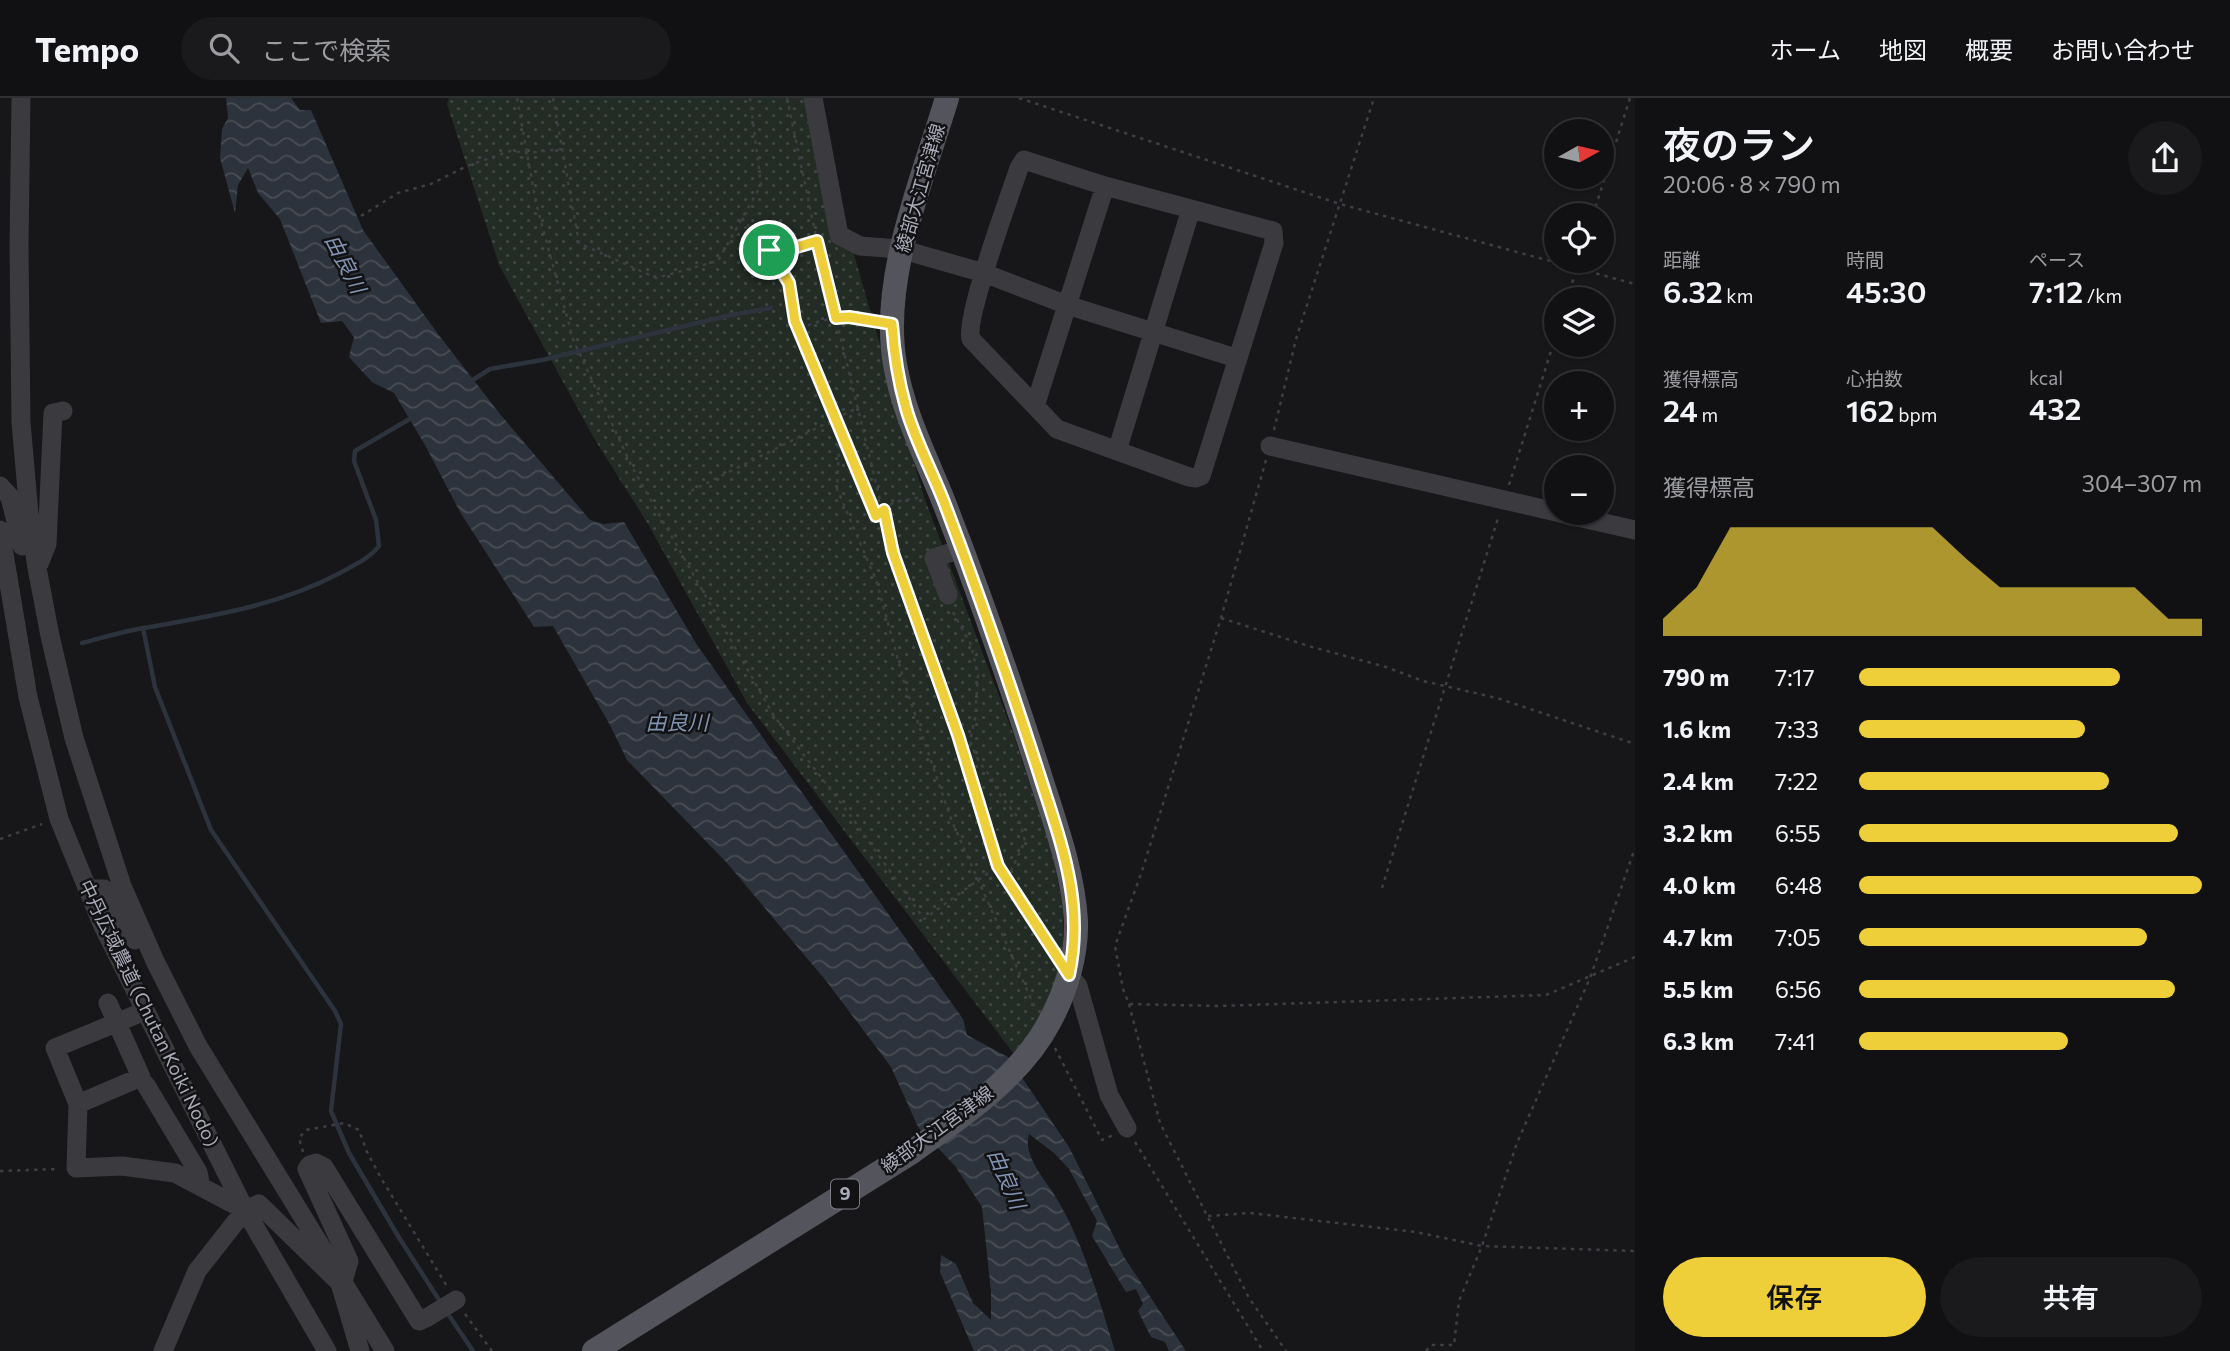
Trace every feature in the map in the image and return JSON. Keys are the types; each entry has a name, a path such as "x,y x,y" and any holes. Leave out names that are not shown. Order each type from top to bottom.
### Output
{"main road":[{"name":"綾部大江宮津線","path":"594,1351 912,1152 959,1118 989,1093 1033,1047 1049,1024 1065,986 1075,949 1076,921 1070,879 1060,840 1016,699 950,553 944,501 906,411 895,362 892,324 900,249 947,98"}],"street":[{"path":"21,98 21,422 37,568 74,738 122,886 155,961 198,1046 386,1351"},
{"path":"813,98 839,235 860,246 900,249 984,273 1067,305 1236,358"},
{"path":"1022,161 1105,186 1273,231 1274,243 1200,475 1195,478 1057,429 971,339 969,328 984,273 1022,161"},
{"path":"1035,407 1105,186"},
{"path":"1118,451 1191,209"},
{"path":"37,568 47,544 53,413 62,411"},
{"path":"1270,446 1544,509"},
{"path":"0,486 10,497 26,563 37,568"},
{"path":"1614,525 1635,530"},
{"name":"中丹広域農道 (Chutan Koiki Nodo)","path":"0,530 28,697 59,819 102,925 245,1210 327,1351"},
{"path":"947,595 934,558 950,553"},
{"path":"87,888 104,890 150,963 155,961"},
{"path":"1065,986 1078,986 1109,1095 1127,1128"},
{"path":"78,1104 141,1077 108,1003"},
{"path":"145,1011 55,1048 78,1104 76,1168 122,1166 175,1173 245,1210"},
{"path":"146,1085 198,1172 201,1186"},
{"path":"177,1138 201,1122"},
{"path":"359,1351 342,1282 349,1261 307,1170 310,1165 316,1163 324,1167 419,1321 456,1300"},
{"path":"163,1351 197,1271 245,1210 259,1203 342,1282"}],"path":[{"path":"517,98 536,203 573,339 632,467 774,716 850,815 924,919 998,866"},
{"path":"552,98 579,243 656,278 718,261 761,184 750,98"},
{"path":"787,98 817,241 893,553 958,735 998,866 1065,986"},
{"path":"1019,98 1340,204 1544,258"},
{"path":"1286,1351 1250,1298 1160,1124 1129,1004 1122,989 1115,946 1142,871 1222,618 1270,446 1296,339 1374,98"},
{"path":"1597,203 1630,98"},
{"path":"361,216 398,193 431,184 467,166 510,151 527,153 562,149"},
{"path":"742,218 769,250 789,283 799,330 876,516 894,502 925,497 944,501"},
{"path":"769,250 790,249 839,235"},
{"path":"1597,273 1635,284"},
{"path":"799,330 817,320 849,317 892,324"},
{"path":"1382,888 1549,357"},
{"path":"691,491 859,407"},
{"path":"840,428 837,489 876,580 905,685 951,819 1039,1015"},
{"path":"947,595 954,615 971,646 978,675 975,718 970,741 979,762 1019,819 1025,841 1007,880"},
{"path":"1222,618 1446,686 1497,698 1635,744"},
{"path":"0,839 59,819"},
{"path":"1426,1351 1431,1345 1454,1345 1459,1301 1482,1246 1517,1143 1590,978 1635,848"},
{"path":"1129,1004 1219,1006 1546,995 1635,957"},
{"path":"1055,1049 1102,1140 1127,1128 1263,1351"},
{"path":"310,1165 305,1160 299,1138 306,1130 344,1123 359,1130 381,1178 456,1300 492,1351"},
{"path":"0,1171 76,1168"},
{"path":"1208,1216 1250,1213 1416,1233 1482,1246 1635,1251"}],"shaded area":[{"path":"449,98 821,98 831,175 924,497 1014,736 1052,852 1063,908 1064,963 1047,1017 1017,1058 747,703 648,524 595,440 499,265 447,104"}],"water":[{"name":"由良川","path":"226,98 291,98 300,110 311,110 363,230 500,414 590,520 603,524 624,522 697,645 963,1019 967,1035 1008,1057 1069,1147 1124,1257 1186,1351 1169,1351 1165,1342 1151,1337 1138,1311 1143,1304 1136,1289 1126,1292 1092,1236 1097,1221 1069,1169 1054,1153 1029,1134 1031,1156 1073,1229 1089,1269 1115,1351 974,1351 940,1272 941,1255 956,1264 973,1303 991,1320 991,1292 982,1207 955,1166 918,1127 891,1067 827,982 727,863 627,760 553,626 534,627 460,512 394,393 372,382 349,357 354,337 342,321 321,323 280,219 258,193 248,168 238,185 235,213 220,158 222,129 228,118"}],"waterway":[{"path":"471,381 490,369 542,360 771,308"},
{"path":"82,643 269,602 317,584 366,558 379,546 376,520 354,461 355,451 413,417"},
{"path":"143,628 155,687 211,830 335,1011 341,1024 331,1111 349,1153 441,1303"},
{"path":"446,1311 473,1351"}],"route":[{"path":"817,241 836,318 849,317 892,324 895,362 906,411 944,501 1016,699 1060,840 1070,879 1076,921 1075,949 1069,975 998,866 958,735 893,553 884,510 876,516 795,321 789,283 769,250 790,249 817,241"}]}
